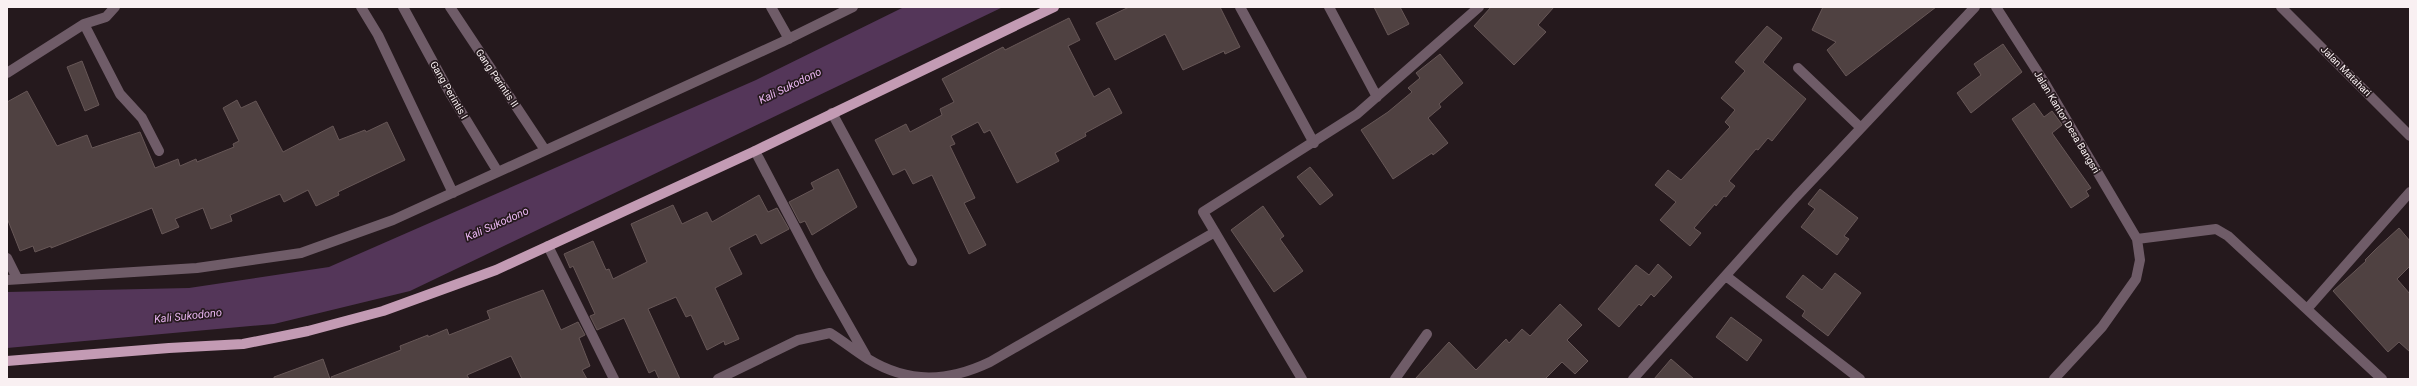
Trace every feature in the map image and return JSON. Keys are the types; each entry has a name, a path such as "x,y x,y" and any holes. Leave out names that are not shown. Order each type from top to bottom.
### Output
{"main road":[{"path":"7,361 170,348 244,344 308,331 383,311 496,270 755,151 1054,7"}],"street":[{"path":"7,73 84,24 106,17 115,7"},
{"path":"361,7 378,36 453,193"},
{"name":"Gang Perintis I","path":"403,7 451,95 498,172"},
{"name":"Gang Perintis II","path":"450,7 545,150"},
{"path":"771,7 789,39"},
{"path":"7,258 12,279 197,268 301,253 386,223 789,39 853,7"},
{"path":"1240,7 1314,143"},
{"path":"1329,7 1377,97"},
{"path":"1302,379 1203,212 1314,143 1357,114 1479,7"},
{"path":"1633,379 1861,128 1975,7"},
{"name":"Jalan Kantor Desa Bangsri","path":"1996,7 2046,85 2136,239 2140,260 2136,279 2102,327 2054,379"},
{"name":"Jalan Matahari","path":"2281,7 2410,136"},
{"path":"84,24 120,94 142,118 159,151"},
{"path":"1798,68 1861,128"},
{"path":"832,113 912,261"},
{"path":"755,151 820,275 868,359"},
{"path":"2307,309 2410,192"},
{"path":"2136,239 2216,230 2228,236 2382,379"},
{"path":"722,378 798,340 817,334 830,333 868,359 887,369 926,378 955,376 973,371 1215,232"},
{"path":"548,246 614,379"},
{"path":"1726,276 1860,379"},
{"path":"1395,379 1426,334"}],"water":[{"name":"Kali Sukodono","path":"904,7 1003,7 410,291 274,324 7,348 7,292 189,288 329,267 756,80"}],"building":[{"path":"1129,7 1220,7 1240,47 1225,54 1224,51 1183,70 1165,34 1115,60 1096,23"},
{"path":"1374,7 1400,7 1409,24 1388,35"},
{"path":"1491,7 1554,7 1538,25 1546,32 1514,65 1474,26"},
{"path":"1823,7 1936,7 1846,76 1827,50 1836,42 1812,30"},
{"path":"1069,18 1080,40 1068,46 1094,97 1109,88 1122,113 1085,133 1086,136 1055,153 1059,161 1017,183 990,130 984,133 978,122 951,136 955,144 950,146 975,198 964,203 986,245 969,254 932,175 913,184 905,169 893,175 875,140 906,124 910,132 942,115 940,109 954,102 942,79 1003,47 1005,50"},
{"path":"1767,26 1782,38 1763,62 1806,99 1772,141 1768,138 1758,150 1756,149 1729,181 1735,186 1716,206 1715,204 1694,228 1701,233 1690,246 1660,220 1676,202 1655,185 1668,170 1681,180 1730,127 1725,122 1735,110 1721,98 1745,71 1735,62"},
{"path":"2003,44 2022,72 1971,113 1957,93 1981,75 1974,64"},
{"path":"1440,54 1463,83 1439,104 1441,107 1428,118 1448,143 1433,155 1432,153 1393,179 1361,130 1388,112 1412,92 1408,88 1420,78 1416,73"},
{"path":"82,61 99,105 85,111 67,67"},
{"path":"27,91 57,146 87,135 92,148 140,132 155,168 178,159 180,166 196,159 197,162 234,147 233,144 239,141 223,108 237,100 241,108 256,101 283,152 333,126 339,140 365,130 366,132 387,122 405,160 338,192 339,195 316,206 308,190 284,202 280,194 230,215 232,221 211,229 203,208 175,219 179,227 162,234 152,208 51,248 51,246 35,252 33,246 20,251 7,218 7,102"},
{"path":"2034,103 2044,117 2052,111 2061,123 2062,125 2052,133 2091,188 2086,191 2089,196 2071,208 2012,119"},
{"path":"1310,167 1333,195 1320,205 1297,177"},
{"path":"838,169 857,207 812,235 805,221 800,223 789,202 814,189 811,183"},
{"path":"1820,189 1858,218 1844,236 1849,239 1837,255 1801,227 1815,209 1808,204"},
{"path":"759,195 768,212 777,208 789,229 761,244 756,234 729,248 742,274 715,288 739,339 725,345 724,341 707,350 691,315 686,317 676,297 648,309 680,379 659,379 655,370 649,373 624,318 597,330 590,316 595,314 573,266 570,268 564,254 593,241 606,270 609,269 613,279 647,262 631,224 673,205 682,224 707,212 712,222"},
{"path":"1263,206 1284,236 1280,239 1303,271 1274,292 1231,230"},
{"path":"2399,228 2410,241 2410,266 2397,279 2410,294 2410,352 2399,342 2388,352 2333,291"},
{"path":"1658,264 1672,277 1654,297 1651,294 1641,306 1639,304 1619,327 1598,309 1636,265 1649,275"},
{"path":"1835,273 1861,293 1828,336 1802,316 1805,311 1786,297 1803,275 1822,290"},
{"path":"543,290 561,330 578,322 585,335 579,338 590,366 582,370 587,379 522,379 511,356 467,375 469,379 332,379 331,377 401,350 400,346 428,335 428,337 447,329 449,335 490,319 487,311"},
{"path":"1560,304 1582,325 1567,340 1588,361 1575,374 1562,362 1545,379 1415,379 1449,342 1476,370 1506,339 1509,343 1522,329 1530,336"},
{"path":"1731,317 1762,340 1747,361 1716,337"},
{"path":"323,359 330,379 274,379 274,377"},
{"path":"1671,359 1694,379 1654,379"}]}
